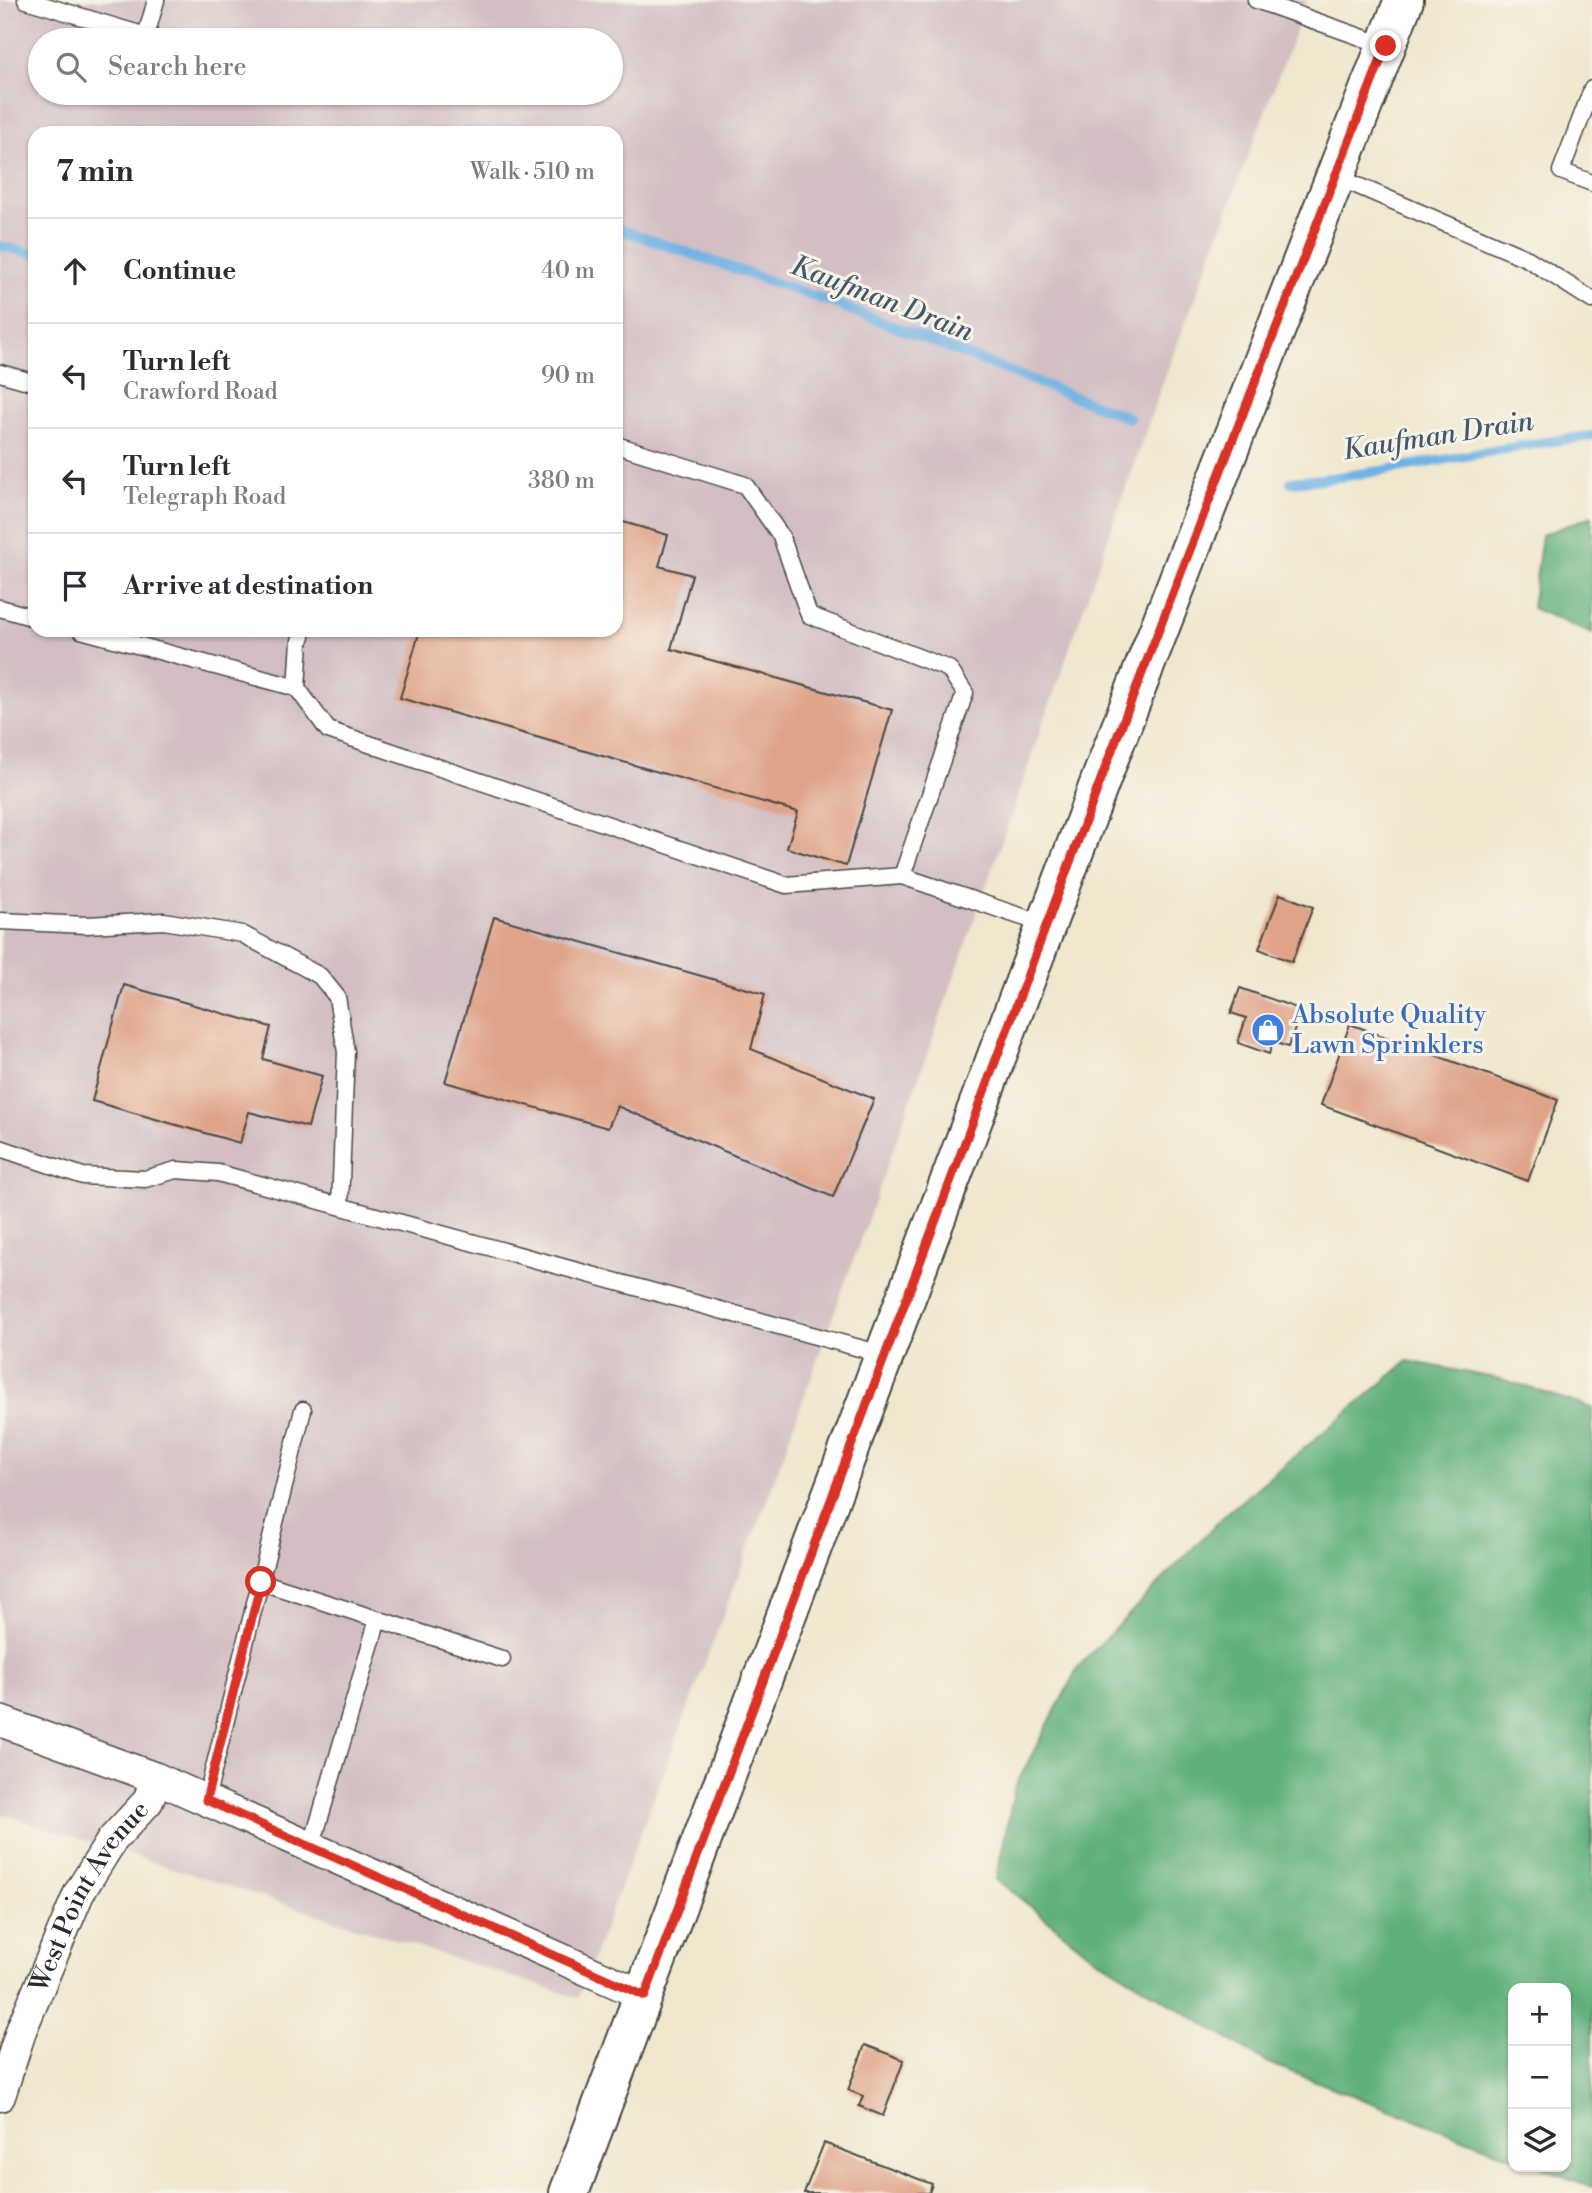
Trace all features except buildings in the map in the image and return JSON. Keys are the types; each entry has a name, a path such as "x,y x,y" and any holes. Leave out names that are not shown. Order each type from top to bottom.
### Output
{"main road":[{"path":"569,2193 1109,758 1404,0"}],"street":[{"path":"0,1721 156,1778 645,1996"},
{"name":"West Point Avenue","path":"0,2096 22,2028 79,1894 112,1840 148,1801 156,1778"}],"lane":[{"path":"26,0 119,28"},
{"path":"148,28 156,0"},
{"path":"1256,0 1386,46"},
{"path":"1592,89 1561,171 1592,183"},
{"path":"1335,176 1528,259 1592,300"},
{"path":"0,373 28,381"},
{"path":"623,447 745,485 781,536 809,615 949,669 965,693 902,876"},
{"path":"0,608 28,616"},
{"path":"107,637 297,688 328,730 786,885 902,876 1046,925"},
{"path":"297,688 301,637"},
{"path":"0,921 86,925 164,921 242,934 320,976 337,998 346,1052 340,1206"},
{"path":"0,1148 83,1176 145,1179 176,1170 218,1173 885,1354"},
{"path":"206,1800 303,1410"},
{"path":"261,1582 502,1659"},
{"path":"311,1847 377,1619"}],"shaded area":[{"path":"0,0 1307,0 1159,393 770,1492 578,1998 0,1813"}],"green space":[{"path":"1592,516 1592,634 1532,608 1542,535"},
{"path":"1408,1361 1505,1380 1592,1408 1592,2187 1553,2172 1571,2172 1571,1983 1508,1983 1508,2155 1266,2062 1091,1955 996,1879 1015,1787 1078,1667 1226,1514"}],"waterway":[{"name":"Kaufman Drain","path":"623,230 828,301 1129,418"},
{"name":"Kaufman Drain","path":"0,246 28,252"},
{"name":"Kaufman Drain","path":"1291,482 1366,473 1592,436"}],"place":[{"name":"Absolute Quality Lawn Sprinklers","path":"1268,1030"}],"route":[{"path":"261,1582 206,1800 645,1996 1109,758 1386,46"}]}
